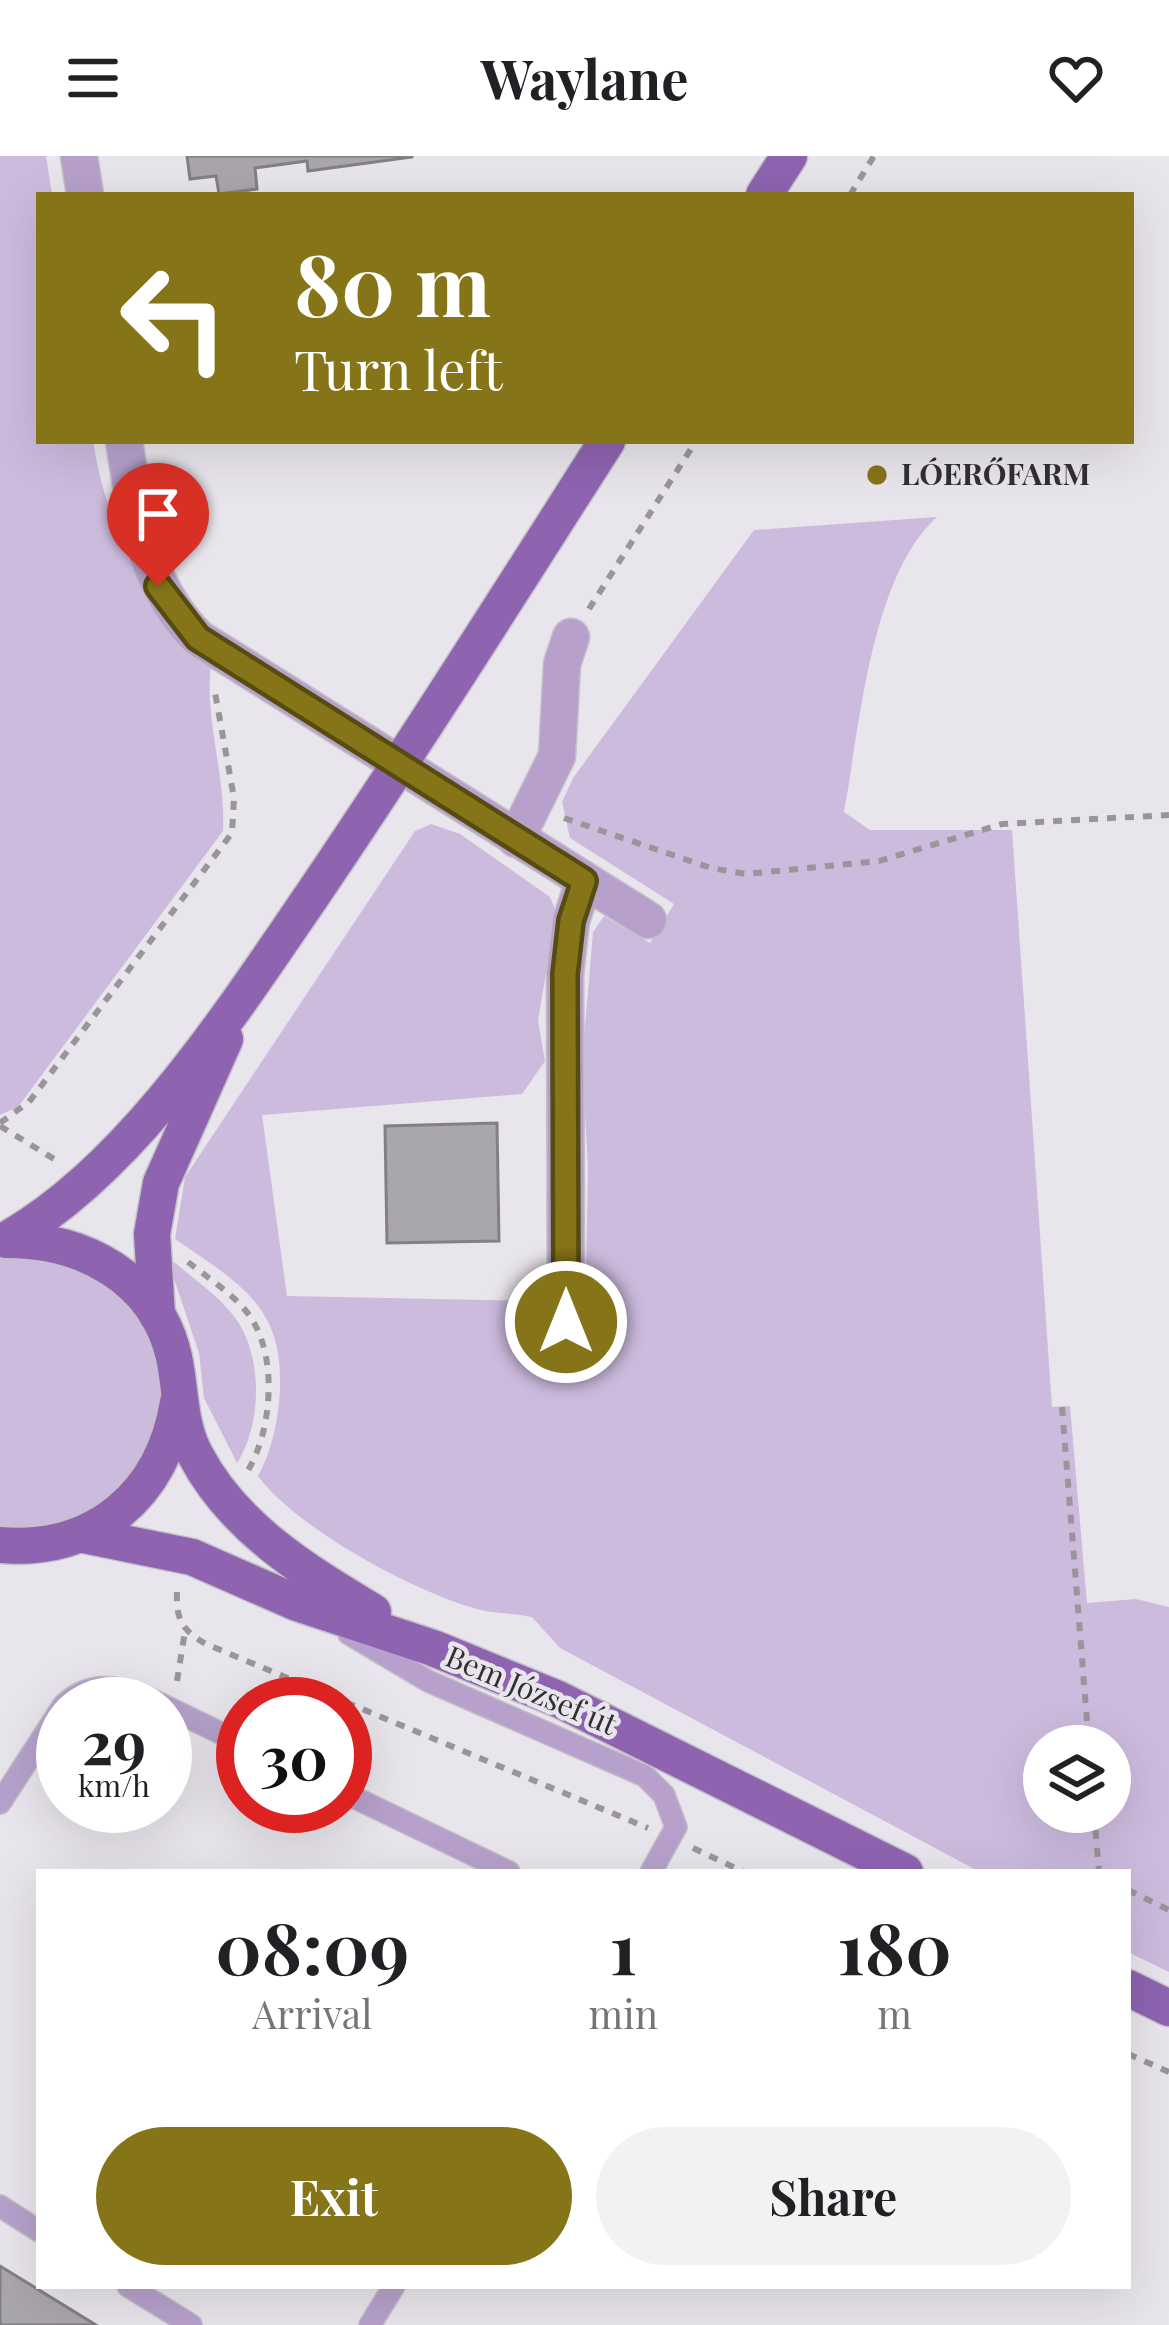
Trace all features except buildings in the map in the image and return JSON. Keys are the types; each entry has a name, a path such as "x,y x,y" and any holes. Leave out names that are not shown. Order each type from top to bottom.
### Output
{"main road":[{"path":"766,192 789,156"},
{"path":"3,1240 49,1216 119,1153 248,988 399,768 605,444"},
{"path":"248,988 161,1183 152,1234 157,1315 173,1355 178,1398 193,1453 227,1504 320,1580 433,1648"},
{"path":"3,1240 58,1244 108,1264 157,1315"},
{"path":"10,1552 84,1535 140,1494 173,1433 178,1398"},
{"path":"84,1535 192,1557 297,1603 433,1648 650,1741 898,1869"},
{"path":"1131,1989 1169,2008"}],"street":[{"path":"79,156 85,192"},
{"path":"124,444 134,506 158,586 174,614 224,655 399,768 525,824 584,881 647,920"},
{"path":"525,824 556,756 562,664 571,637"},
{"path":"566,1322 565,974 571,921 584,881"}],"lane":[{"name":"Bem József út","path":"297,1603 428,1681 645,1776 664,1795 676,1827 653,1869"},
{"path":"0,1788 36,1740"},
{"path":"0,1803 36,1746"},
{"path":"372,1806 503,1869"},
{"path":"0,2206 36,2228"},
{"path":"133,2289 190,2325"},
{"path":"370,2325 392,2289"}],"path":[{"path":"852,192 874,156"},
{"path":"571,637 694,444"},
{"path":"0,1123 29,1102 232,833 234,798 213,690 224,655"},
{"path":"525,824 746,874 879,861 1002,824 1169,815"},
{"path":"1062,1407 1087,1725"},
{"path":"173,1677 184,1631"},
{"path":"1096,1833 1099,1869"},
{"path":"1131,1891 1169,1910"},
{"path":"1131,2055 1169,2072"}],"shaded area":[{"path":"0,156 46,156 52,192 36,192 36,444 94,444 109,508 134,561 211,663 210,705 223,831 18,1107 0,1115"},
{"path":"937,517 915,543 883,614 863,696 844,812 870,830 1012,830 1052,1407 1070,1406 1087,1603 1136,1599 1169,1607 1169,1972 1131,1953 1131,1869 974,1869 560,1648 532,1617 451,1601 358,1556 299,1516 258,1476 277,1420 280,1377 274,1337 259,1307 238,1285 175,1239 185,1177 415,831 431,824 460,834 550,897 556,912 538,1021 545,1061 522,1094 262,1115 287,1296 536,1301 543,1320 564,1340 585,1335 588,1166 582,1063 593,932 604,916 650,943 674,904 570,838 562,802 573,778 754,530"},
{"path":"27,1244 134,1289 173,1397 124,1504 0,1540 0,1246"},
{"path":"166,1255 229,1310 251,1352 255,1411 237,1463 204,1398 199,1353"}],"place":[{"name":"LÓERŐFARM","path":"877,475"}],"route":[{"path":"158,586 174,614 198,638 584,881 571,921 565,974 566,1322"}]}
